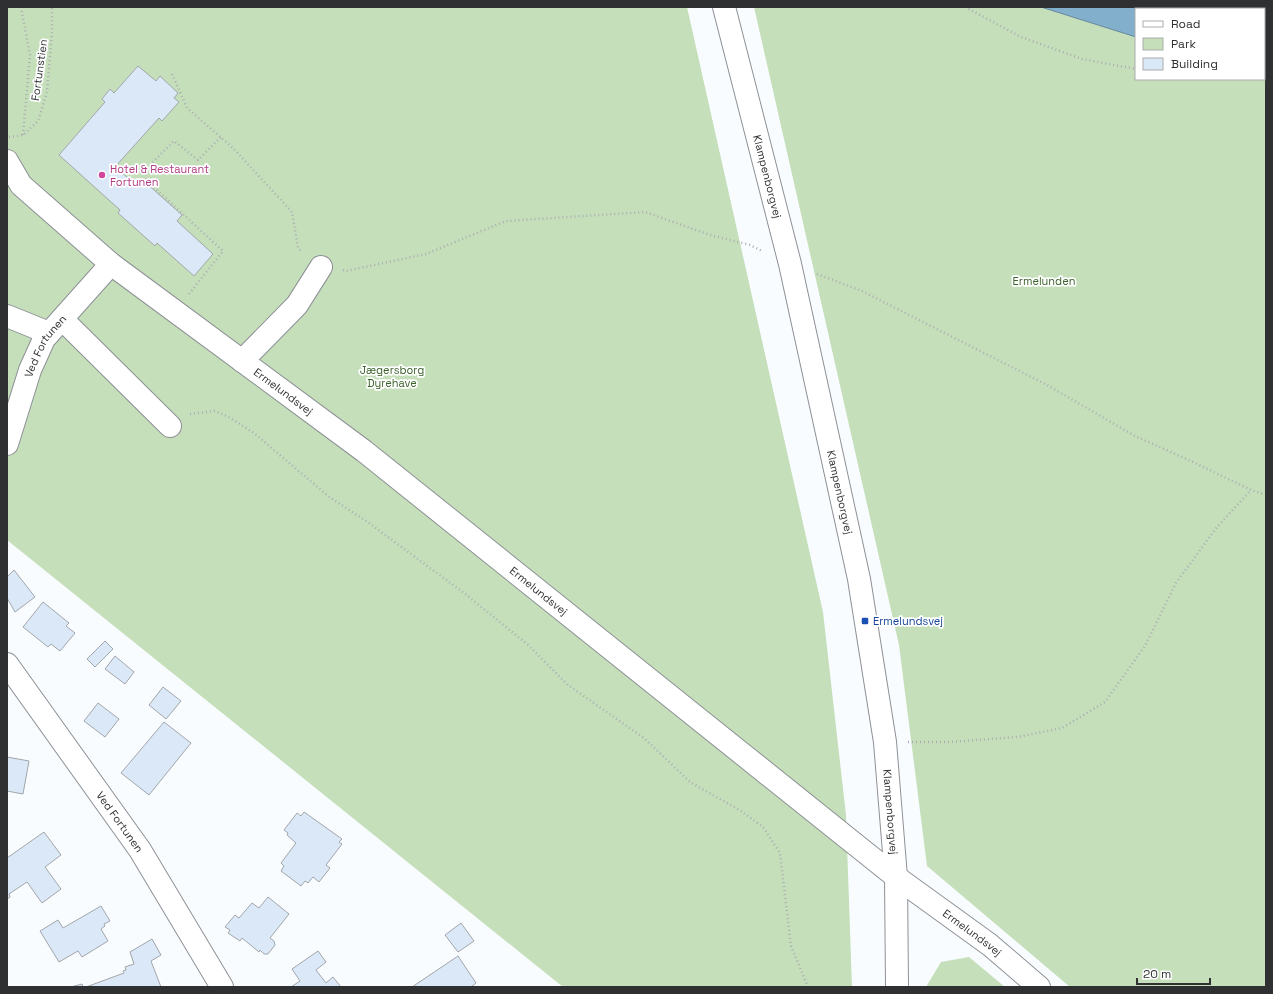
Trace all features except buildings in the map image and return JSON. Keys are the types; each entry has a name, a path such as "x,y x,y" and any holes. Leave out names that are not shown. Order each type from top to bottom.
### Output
{"street":[{"name":"Klampenborgvej","path":"724,7 796,295 858,579 885,742 896,877 897,987"},
{"path":"7,161 21,185 110,264 242,361 297,304 321,267"},
{"name":"Ved Fortunen","path":"7,444 30,370 44,339 110,264"},
{"path":"7,316 56,326 166,422"},
{"name":"Ermelundsvej","path":"242,361 364,451 896,877 990,945 1039,987"},
{"name":"Ved Fortunen","path":"7,664 140,850 222,987"}],"path":[{"path":"7,137 22,135 30,55 21,7"},
{"name":"Fortunstien","path":"22,135 38,120 47,92 52,32 52,7"},
{"path":"965,7 1021,37 1082,59 1135,69"},
{"path":"172,74 187,108 221,137 292,212 298,248 321,267"},
{"path":"175,312 223,251 147,181 145,170 174,141 198,160 221,137"},
{"path":"166,422 214,411 227,416 254,432 328,496 369,523 464,593 526,644 568,685 644,738 690,782 741,811 763,827 780,853 791,946 808,987"},
{"path":"885,742 950,742 1017,737 1062,728 1104,702 1145,646 1176,583 1217,527 1251,490"}],"green space":[{"name":"Jægersborg Dyrehave","path":"7,7 687,7 823,612 846,815 852,987 563,987 7,540"},
{"name":"Ermelunden","path":"754,7 1266,7 1266,987 1070,987 927,866 899,645"},
{"path":"969,957 1005,987 926,987 941,962"}],"water":[{"path":"1041,7 1253,7 1135,8 1135,37"}],"place":[{"name":"Hotel & Restaurant Fortunen","path":"102,175"},
{"name":"Ermelundsvej","path":"865,621"}]}
